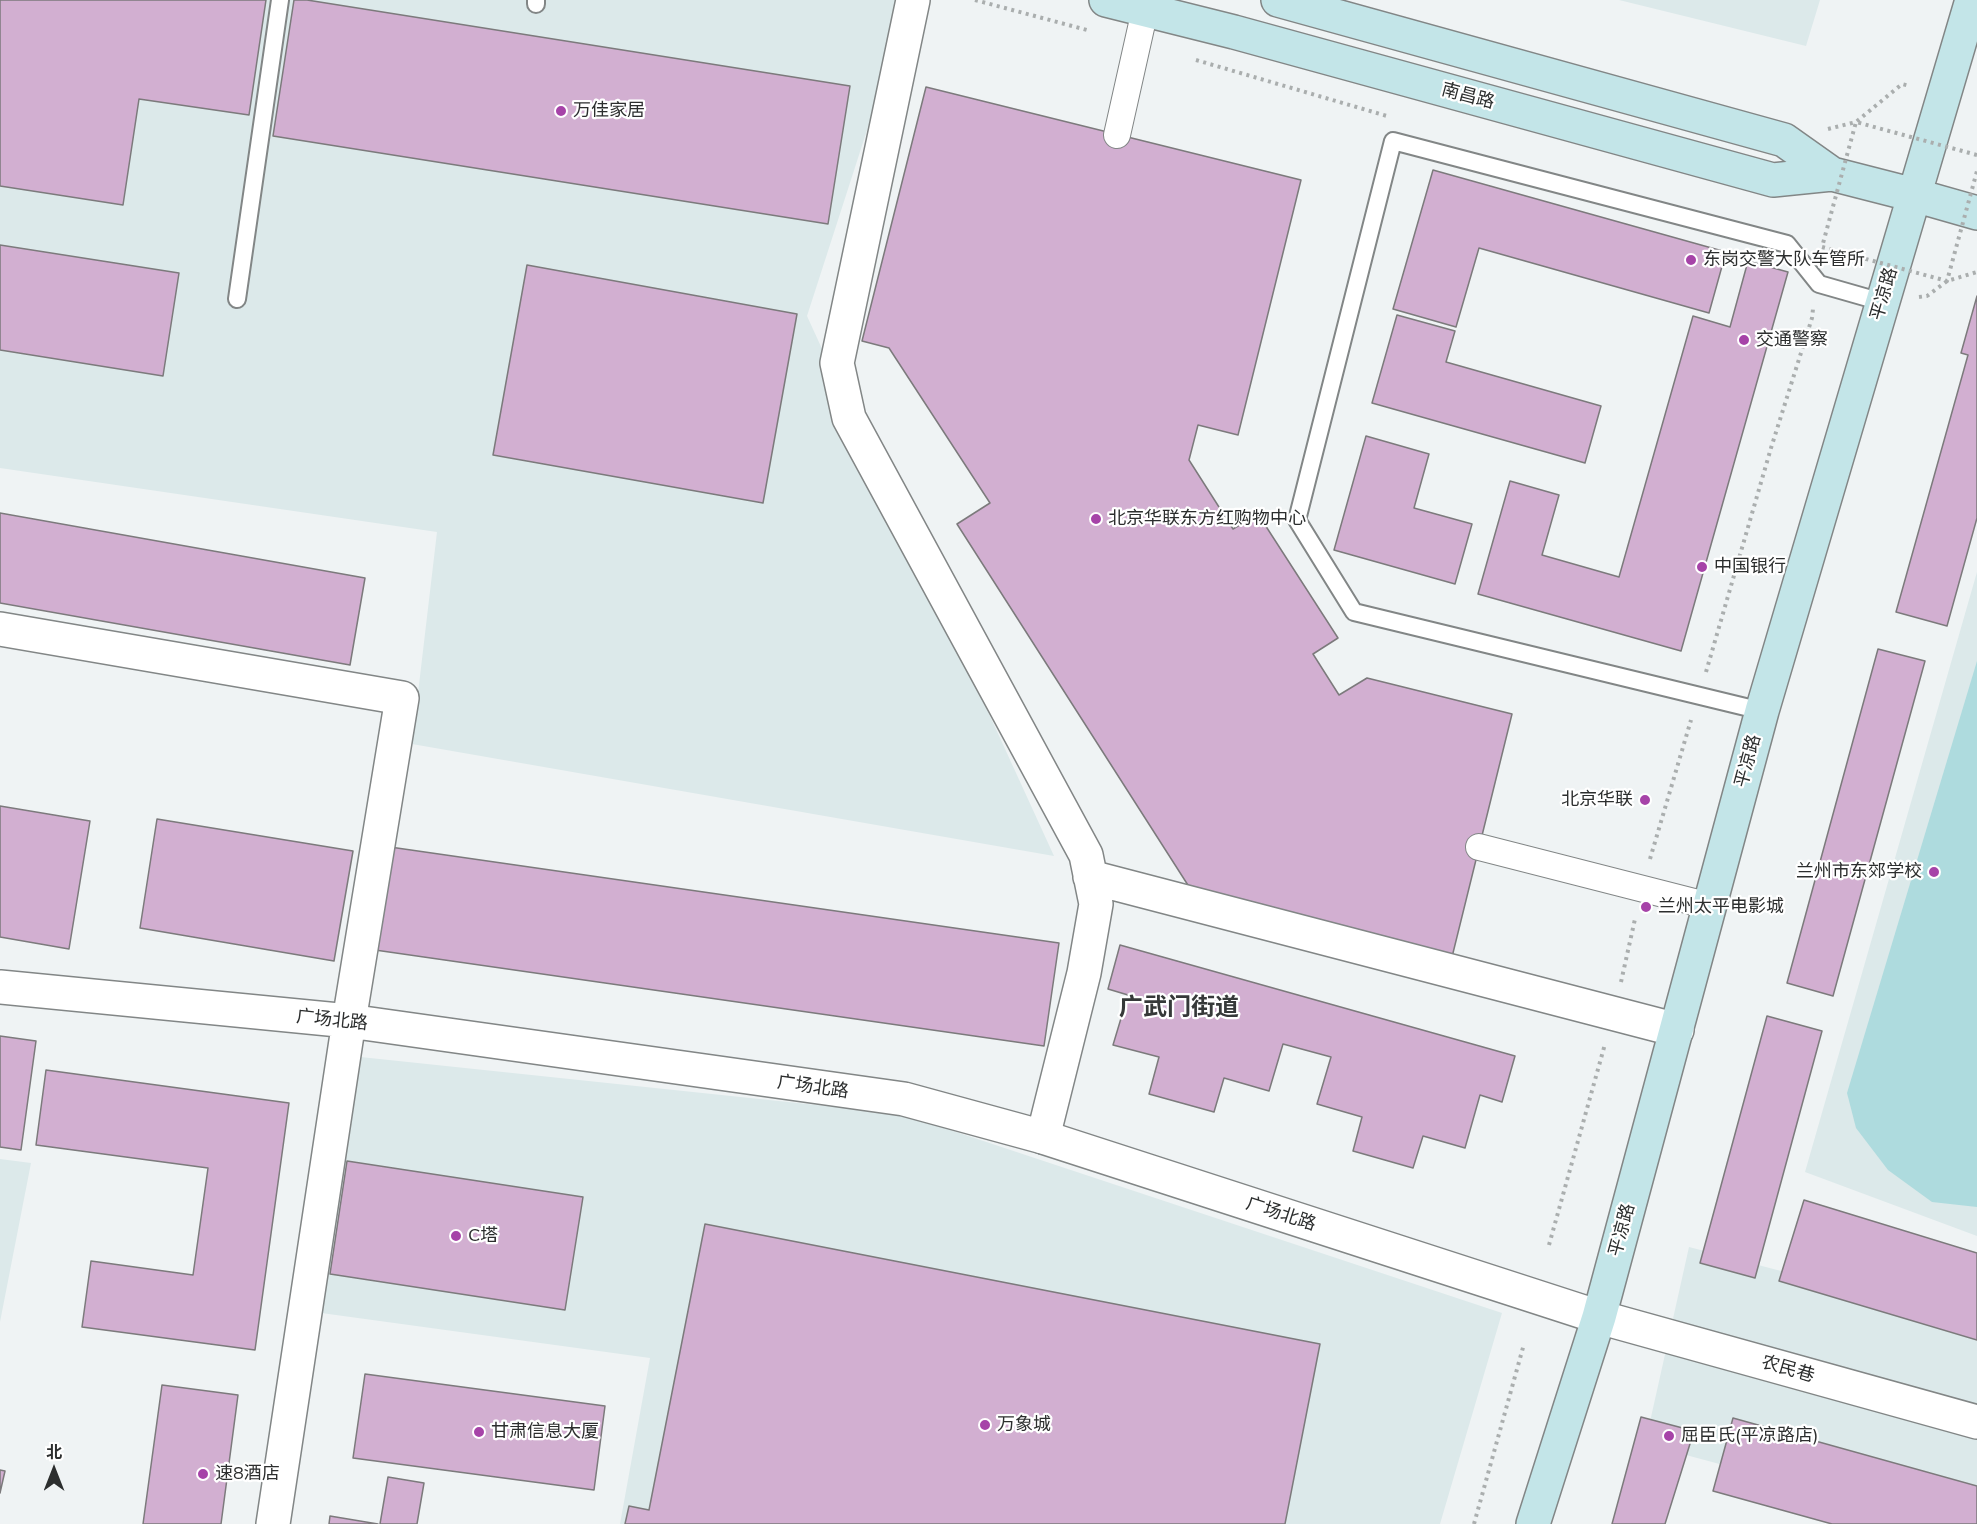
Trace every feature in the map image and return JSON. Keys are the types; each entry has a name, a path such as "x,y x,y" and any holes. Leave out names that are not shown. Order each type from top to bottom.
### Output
{"main road":[{"name":"南昌路","path":"1106,0 1234,32 1773,180 1832,174 1977,213"},
{"name":"南昌路","path":"1278,0 1350,9 1784,140 1832,174"},
{"name":"平凉路","path":"1533,1524 1599,1317 1762,711 1972,0"}],"street":[{"path":"913,0 837,363 849,418 1086,855 1096,904 1084,973 1043,1137"},
{"path":"1117,135 1145,10"},
{"path":"0,629 402,698 349,1021 273,1524"},
{"path":"1479,847 1710,906"},
{"path":"1090,877 1677,1030"},
{"name":"广场北路","path":"0,987 349,1021 904,1099 1043,1137 1599,1317"},
{"name":"农民巷","path":"1599,1317 1977,1422"}],"lane":[{"path":"237,299 280,0"},
{"path":"1762,711 1354,612 1297,520 1393,141 1786,244 1819,284 1882,302"}],"path":[{"path":"975,0 1137,43"},
{"path":"1194,60 1389,117"},
{"path":"1784,140 1857,122 1902,84 1944,95"},
{"path":"1857,122 1977,155"},
{"path":"1857,122 1822,247 1947,281"},
{"path":"1947,281 1977,171"},
{"path":"1882,302 1927,296 1947,281 1977,272"},
{"path":"1549,1245 1614,1013 1641,889 1771,448 1812,318 1815,279"},
{"path":"1474,1524 1524,1344"}],"shaded area":[{"path":"0,0 909,0 807,316 1054,856 412,744 437,532 0,468"},
{"path":"1619,0 1820,0 1806,46"},
{"name":"兰州市东郊学校","path":"1977,572 1977,1236 1805,1172"},
{"name":"兰州市东郊学校","path":"1977,661 1977,1207 1932,1202 1888,1170 1856,1128 1847,1093"},
{"path":"351,1056 902,1114 1502,1313 1440,1524 620,1524 650,1358 314,1312"},
{"path":"0,1159 31,1163 0,1322"},
{"path":"1689,1247 1977,1322 1977,1524 1943,1524 1645,1444"}],"building":[{"path":"0,0 266,0 249,115 139,99 123,205 0,186"},
{"name":"万佳家居","path":"294,0 307,0 850,86 828,224 273,136"},
{"name":"北京华联东方红购物中心","path":"926,87 1301,180 1238,435 1198,425 1189,460 1233,529 1258,514 1338,638 1313,654 1339,695 1367,678 1512,714 1452,957 1193,893 957,524 990,503 889,348 862,341"},
{"path":"1433,170 1726,252 1709,313 1479,248 1456,327 1393,309"},
{"path":"0,245 179,273 163,376 0,350"},
{"path":"1748,261 1788,272 1681,651 1478,594 1510,481 1559,495 1542,555 1619,577 1693,316 1730,327"},
{"path":"527,265 797,314 763,503 493,455"},
{"path":"1977,296 1977,518 1947,626 1896,612 1968,355 1961,353"},
{"path":"1397,315 1455,331 1446,362 1601,406 1585,463 1372,403"},
{"path":"1366,436 1429,454 1414,508 1472,524 1455,584 1334,550"},
{"path":"0,513 365,578 350,665 0,603"},
{"path":"1878,649 1925,661 1833,996 1787,983"},
{"path":"0,806 90,821 69,949 0,937"},
{"path":"157,819 353,851 334,961 140,928"},
{"path":"390,847 1059,943 1044,1046 375,950"},
{"path":"1120,945 1515,1056 1502,1102 1480,1095 1465,1148 1423,1136 1413,1168 1353,1151 1362,1117 1317,1104 1331,1057 1283,1044 1269,1091 1224,1078 1214,1112 1149,1094 1159,1057 1113,1045 1128,995 1108,989"},
{"path":"1767,1016 1822,1031 1755,1278 1700,1263"},
{"path":"0,1036 36,1041 21,1150 0,1147"},
{"path":"46,1070 289,1103 255,1350 82,1327 91,1261 193,1275 208,1168 36,1145"},
{"name":"C塔","path":"347,1161 583,1197 565,1310 330,1274"},
{"path":"1804,1200 1977,1253 1977,1340 1779,1281"},
{"name":"万象城","path":"705,1224 1320,1344 1285,1524 625,1524 629,1506 649,1510"},
{"name":"甘肃信息大厦","path":"365,1374 605,1406 594,1490 353,1458"},
{"path":"162,1385 238,1395 221,1524 143,1524"},
{"path":"1641,1417 1694,1431 1665,1524 1612,1524"},
{"path":"1733,1418 1977,1486 1977,1524 1832,1524 1713,1491"},
{"path":"0,1470 5,1471 0,1493"},
{"path":"388,1477 424,1483 417,1524 380,1524"},
{"path":"330,1516 378,1524 329,1524"}],"place":[{"name":"万佳家居","path":"561,111"},
{"name":"东岗交警大队车管所","path":"1691,260"},
{"name":"交通警察","path":"1744,340"},
{"name":"北京华联东方红购物中心","path":"1096,519"},
{"name":"中国银行","path":"1702,567"},
{"name":"北京华联","path":"1645,800"},
{"name":"兰州市东郊学校","path":"1934,872"},
{"name":"兰州太平电影城","path":"1646,907"},
{"name":"C塔","path":"456,1236"},
{"name":"万象城","path":"985,1425"},
{"name":"甘肃信息大厦","path":"479,1432"},
{"name":"屈臣氏(平凉路店)","path":"1669,1436"},
{"name":"速8酒店","path":"203,1474"}],"district":[{"name":"广武门街道","path":"1179,1008"}]}
